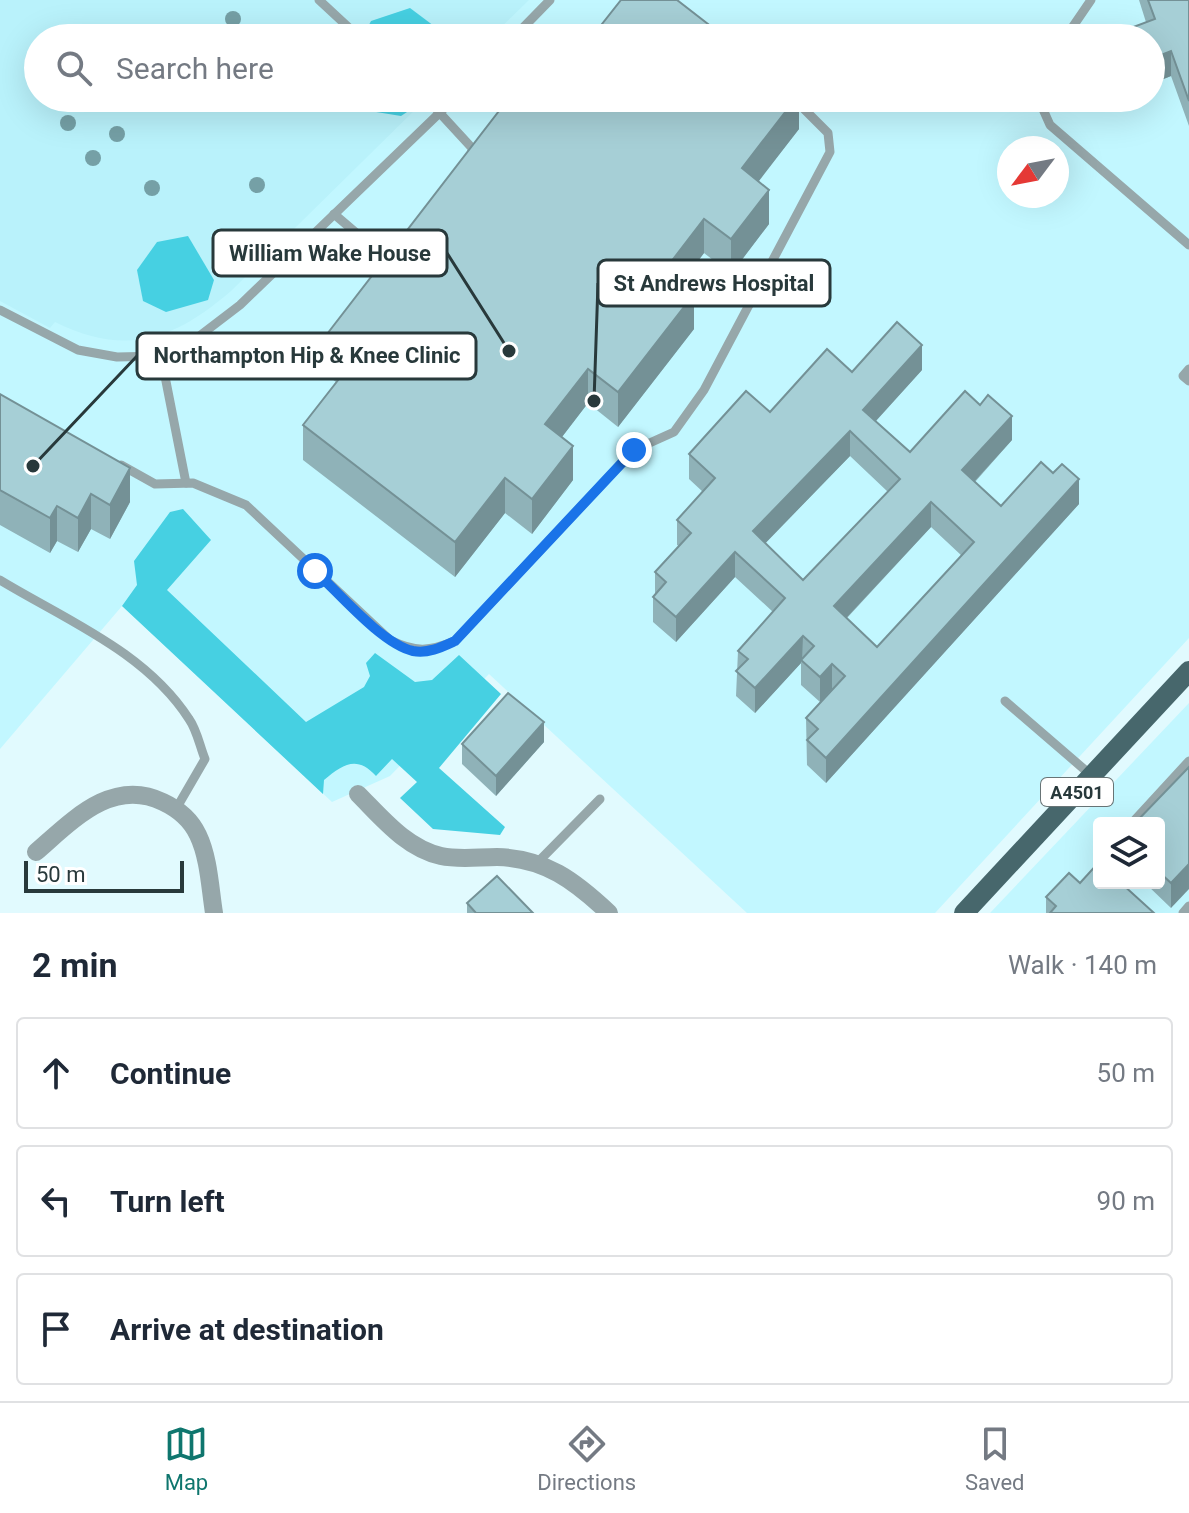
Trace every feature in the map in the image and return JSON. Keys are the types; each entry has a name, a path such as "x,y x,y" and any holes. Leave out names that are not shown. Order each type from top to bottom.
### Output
{"main road":[{"name":"A4501","path":"964,913 1187,676"}],"street":[{"path":"358,794 393,829 425,851 442,857 538,862 580,885 609,913"},
{"path":"36,852 76,817 108,798 143,796 176,809 198,836 214,913"}],"lane":[{"path":"319,0 345,24"},
{"path":"527,24 550,0"},
{"path":"1075,24 1091,0"},
{"path":"0,310 44,336 78,350 117,357 161,356 207,334 441,112 472,148 472,158 463,170"},
{"path":"117,462 155,484 186,483 246,505 390,640 412,651 431,651 455,641 634,450 674,432 704,390 830,152 828,133 807,112"},
{"path":"1044,112 1050,125 1189,245"},
{"path":"334,214 375,249 390,255 406,242"},
{"path":"161,356 186,483"},
{"path":"1189,369 1183,376 1189,381"},
{"path":"0,580 89,631 152,674 190,720 205,759 176,809"},
{"path":"1005,701 1092,776"},
{"path":"1138,817 1189,761"},
{"path":"538,862 600,799"},
{"path":"1183,913 1189,906"}],"shaded area":[{"path":"0,0 1189,0 1189,638 935,913 747,913 489,674 390,776 332,802 122,606 0,749"},
{"path":"0,0 529,0 504,24 24,24 24,112 413,112 231,291 210,308 169,332 148,338 104,339 55,322 50,328 0,301"},
{"path":"410,8 431,24 369,24"},
{"path":"376,112 407,112 401,116"},
{"path":"188,236 214,280 208,300 166,312 143,301 137,270 157,242"},
{"path":"183,509 211,540 167,590 306,722 364,687 370,676 366,663 375,653 415,682 432,680 459,655 501,694 439,768 505,827 500,835 433,829 400,798 417,782 392,759 376,776 363,766 344,766 324,780 323,794 122,606 137,585 134,561 170,512"},
{"path":"1189,703 1189,913 990,913"}],"building":[{"path":"621,0 677,0 708,24 602,24"},
{"path":"1148,0 1189,0 1189,101 1171,51 1165,53 1165,24 1142,24 1155,19"},
{"path":"498,112 785,112 742,168 769,190 731,239 704,219 664,271 694,294 618,392 588,369 545,424 573,446 532,499 505,478 455,542 303,425 353,361 324,338"},
{"path":"897,322 922,345 863,410 910,452 965,391 980,405 988,395 1012,416 962,470 1001,506 1041,462 1053,473 1062,464 1079,479 826,758 807,740 818,729 806,718 845,676 832,664 820,677 801,660 814,646 803,636 755,688 736,671 748,659 738,651 785,598 735,552 676,617 653,597 666,582 655,572 691,533 677,520 715,478 689,454 746,391 770,412 827,349 852,372","holes":["850,431 900,479 803,580 753,531","931,502 974,542 877,647 834,606"]},
{"path":"0,394 130,468 110,505 91,494 78,518 57,506 50,518 0,490"},
{"path":"508,693 544,722 496,776 462,744"},
{"path":"1189,767 1189,864 1171,883 1165,878 1165,817 1141,817"},
{"path":"1093,869 1093,889 1128,889 1154,913 1050,913 1056,906 1046,897 1069,873 1080,883"},
{"path":"497,876 533,913 476,913 467,903"}],"place":[{"name":"William Wake House","path":"509,351"},
{"name":"St Andrews Hospital","path":"594,401"},
{"name":"Northampton Hip & Knee Clinic","path":"33,466"}],"route":[{"path":"315,571 390,640 412,651 431,651 455,641 634,450"}]}
